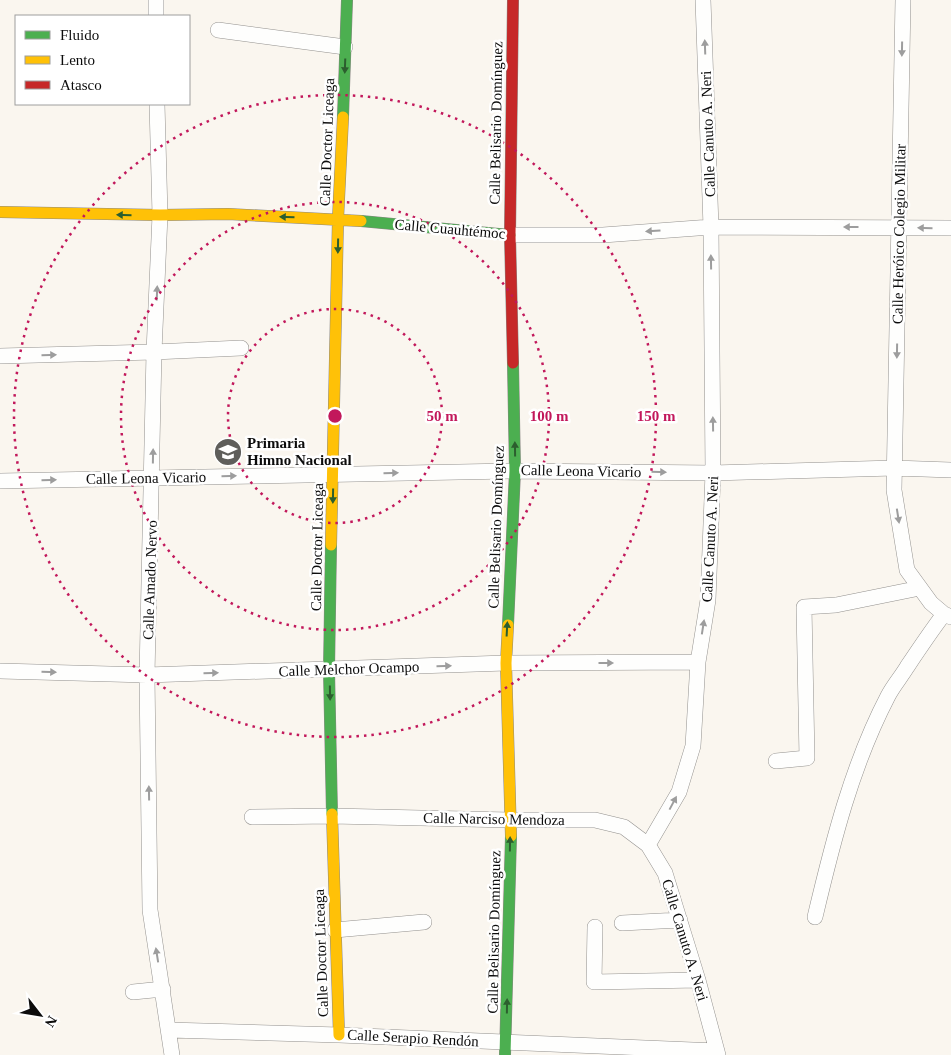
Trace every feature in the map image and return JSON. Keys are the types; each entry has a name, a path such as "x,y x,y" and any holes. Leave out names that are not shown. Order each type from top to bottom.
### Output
{"street":[{"path":"156,0 156,15"},
{"name":"Calle Doctor Liceaga","path":"339,1035 329,670 338,219 347,0"},
{"name":"Calle Belisario Domínguez","path":"506,1049 511,820 506,663 515,471 510,235 513,0"},
{"name":"Calle Canuto A. Neri","path":"703,0 711,227 713,473 708,600 698,662 693,746 679,792 648,845 665,873 698,980 717,1053"},
{"name":"Calle Heróico Colegio Militar","path":"903,0 894,490 907,570 931,604 948,616"},
{"path":"218,30 345,47"},
{"name":"Calle Amado Nervo","path":"157,105 160,216 154,352 147,674 150,910 172,1055"},
{"name":"Calle Cuauhtémoc","path":"0,212 160,216 228,214 338,219 510,235 603,235 711,227 951,228"},
{"path":"0,356 241,348"},
{"name":"Calle Leona Vicario","path":"0,481 515,471 713,473 894,468 951,470"},
{"path":"776,761 807,758 804,606 836,605 920,588"},
{"path":"815,916 833,840 851,783 874,726 888,695 931,632 948,616"},
{"name":"Calle Melchor Ocampo","path":"0,671 147,674 329,670 506,663 698,662"},
{"name":"Calle Narciso Mendoza","path":"252,817 332,816 595,820 624,827 648,845"},
{"path":"622,922 680,920"},
{"path":"335,930 424,922"},
{"path":"595,927 594,982 698,980"},
{"path":"133,992 163,989"},
{"name":"Calle Serapio Rendón","path":"169,1030 339,1035 506,1049 717,1053"}],"traffic: fast":[{"path":"343,117 347,0"},
{"path":"361,221 510,235"},
{"path":"508,625 515,471 513,363"},
{"path":"331,545 329,670 332,814"},
{"path":"505,1055 511,836"}],"traffic: slow":[{"path":"331,545 338,219 343,117"},
{"path":"0,212 160,215 228,214 361,221"},
{"path":"508,625 506,663 511,836"},
{"path":"332,814 339,1035"}],"traffic: jam":[{"path":"513,0 510,235 513,363"}],"place":[{"name":"Primaria Himno Nacional","path":"228,452"}]}
